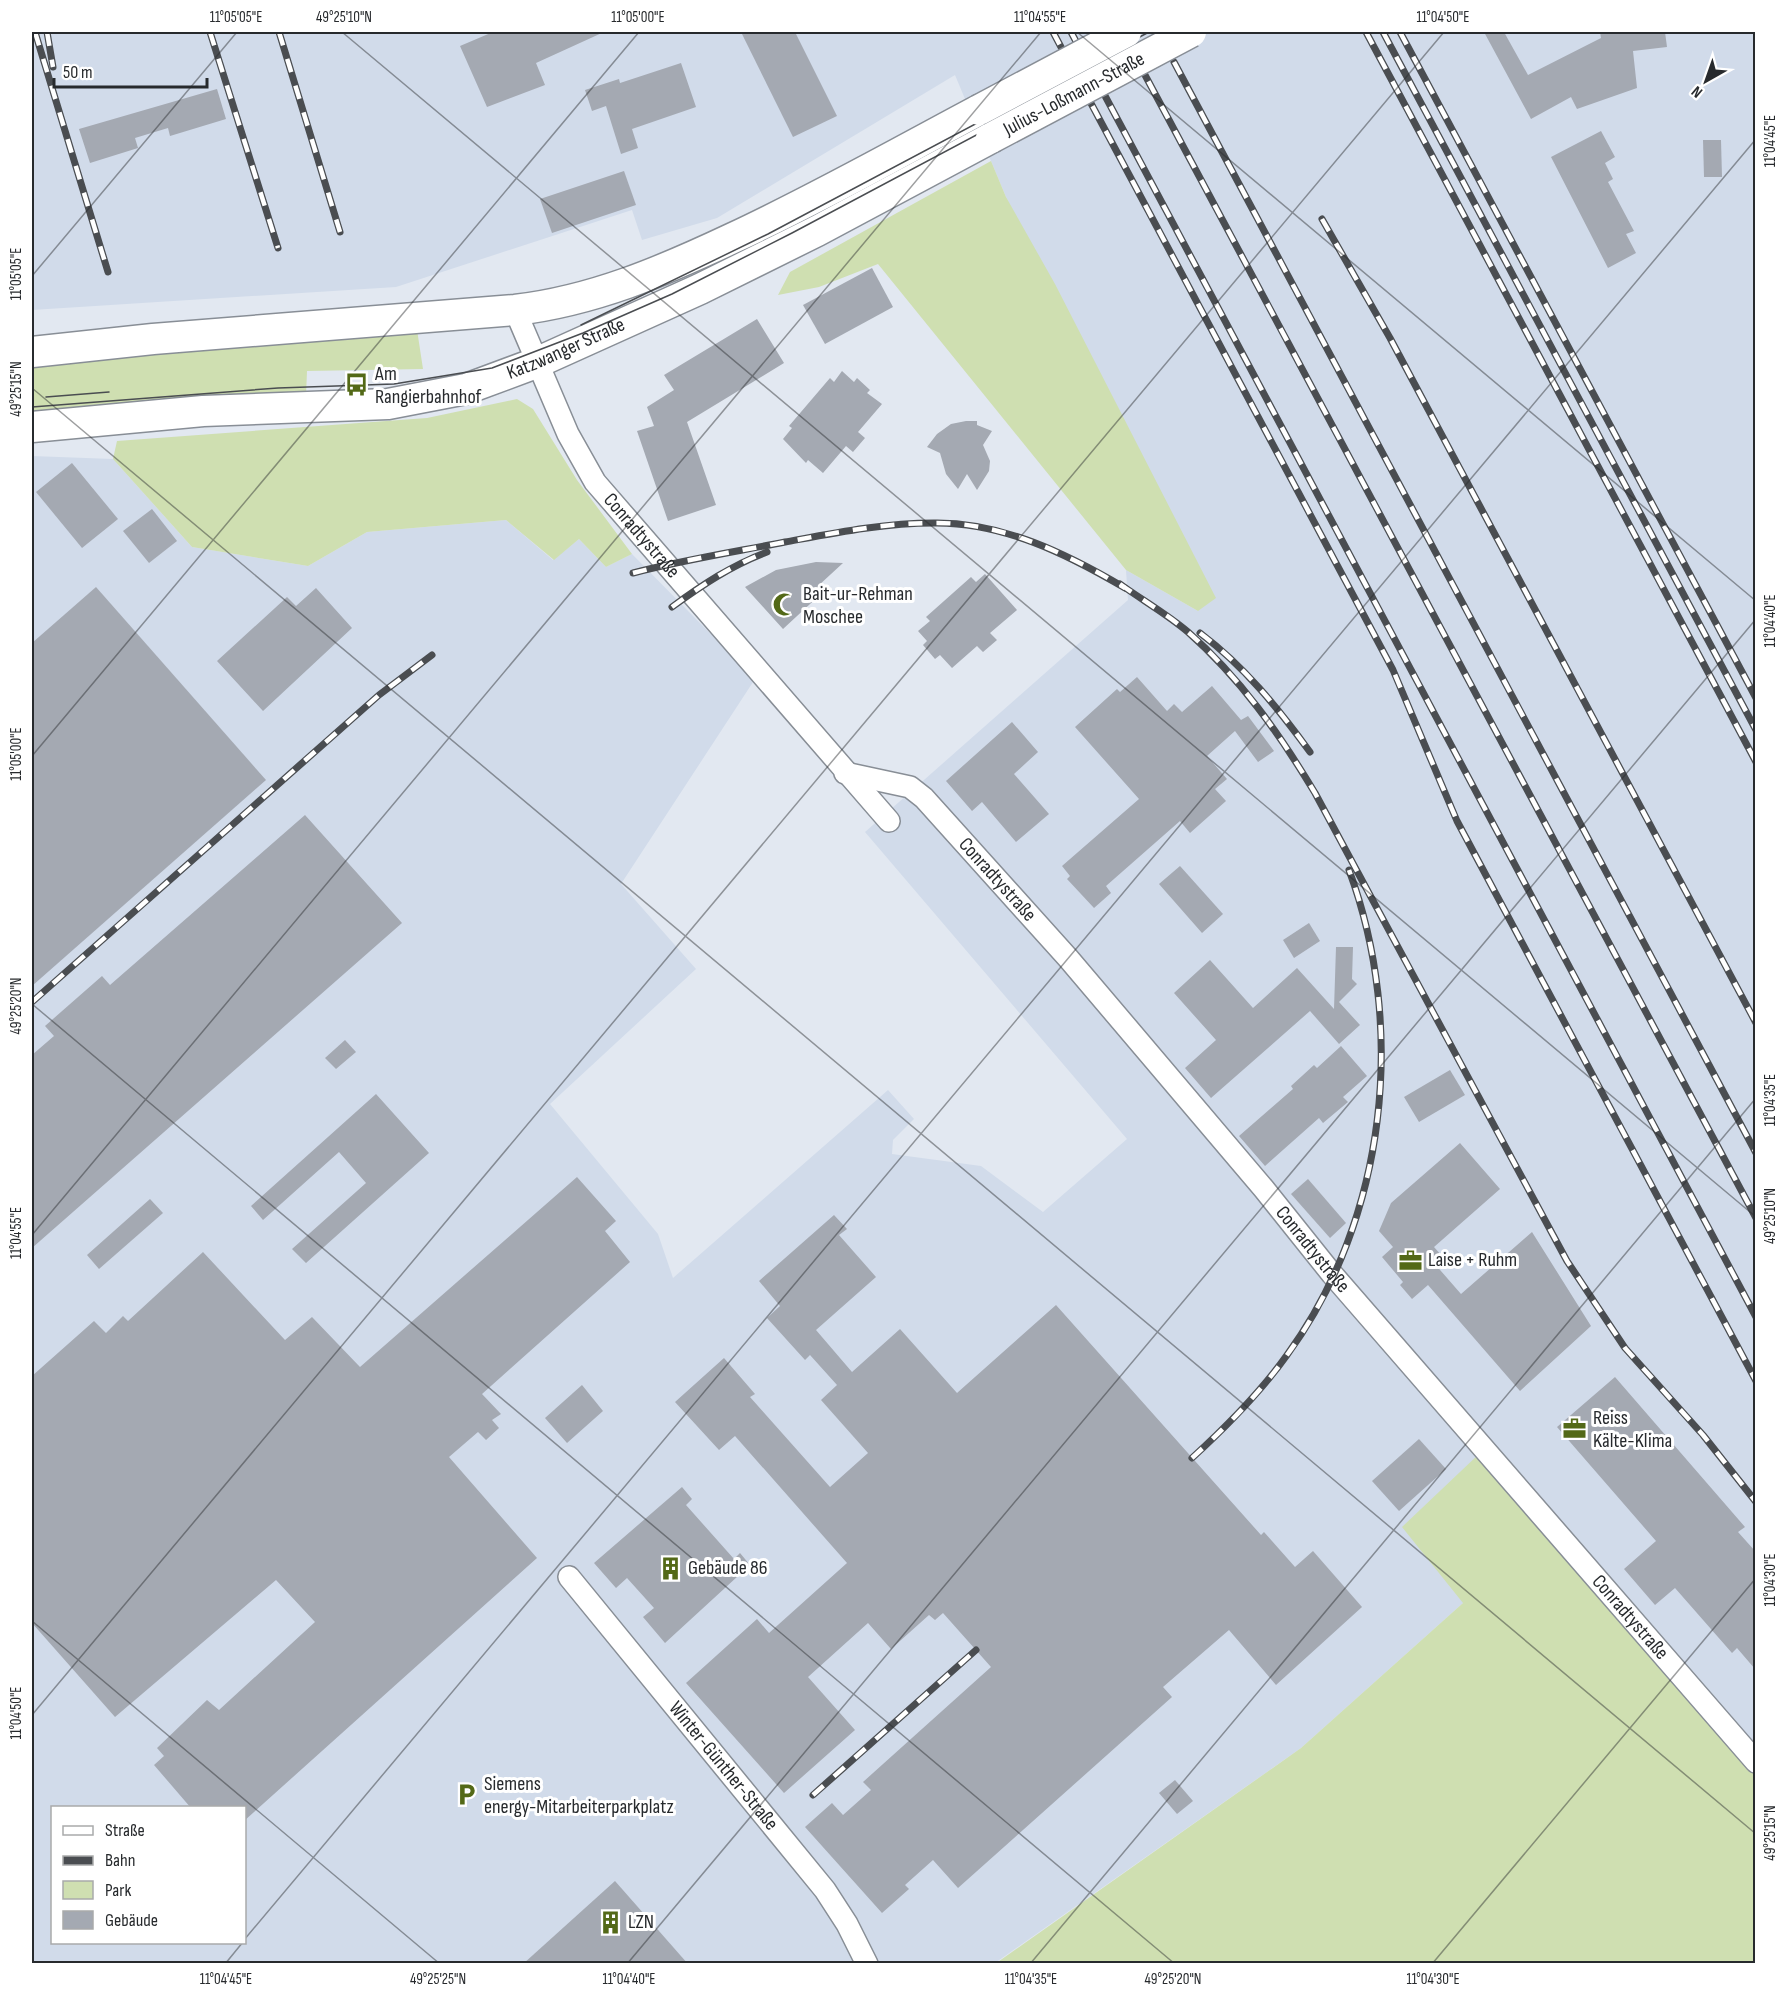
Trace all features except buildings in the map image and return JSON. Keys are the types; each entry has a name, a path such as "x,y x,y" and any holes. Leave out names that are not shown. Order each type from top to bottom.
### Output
{"main road":[{"name":"Julius-Loßmann-Straße","path":"979,110 1126,32"},
{"name":"Julius-Loßmann-Straße","path":"991,138 1191,32"},
{"name":"Katzwanger Straße","path":"32,352 165,338 515,310 584,298 688,260 785,213 979,110"},
{"name":"Katzwanger Straße","path":"32,427 203,411 388,404 466,389 536,363 766,257 991,138"}],"street":[{"name":"Conradtystraße","path":"515,310 568,434 595,482 703,604 845,773 890,821"},
{"name":"Conradtystraße","path":"845,773 910,787 924,798 1068,958 1264,1189 1340,1283 1755,1762"},
{"name":"Winter-Günther-Straße","path":"569,1577 825,1890 847,1924 867,1964"}],"shaded area":[{"path":"32,32 1755,32 1755,1770 1463,1603 1301,1748 995,1963 32,1963 32,456 113,459 192,547 308,566 367,532 506,520 553,560 579,539 606,567 632,554 755,679 621,884 696,969 550,1104 658,1234 673,1278 888,1090 914,1119 893,1140 892,1154 981,1166 1043,1212 1127,1139 865,832 1128,600 1126,570 1198,611 1006,197 955,75 717,218 642,240 632,210 396,287 32,310"}],"green space":[{"path":"991,161 1006,197 1055,284 1216,598 1198,611 1126,570 878,264 819,287 778,295 790,272"},
{"path":"416,323 423,369 307,371 306,396 32,420 32,360"},
{"path":"517,399 533,409 577,480 632,554 606,567 579,539 554,560 506,520 367,532 308,566 192,547 113,459 117,441 427,418"},
{"path":"1480,1453 1755,1770 1755,1963 995,1964 1301,1748 1463,1603 1402,1527"}],"tram line":[{"path":"581,325 768,234 1149,32"},
{"path":"32,407 278,388 394,384 492,368 583,333 672,294 792,233 1170,32"},
{"path":"46,397 109,392"}],"railway":[{"path":"35,32 108,272"},
{"path":"47,32 53,67"},
{"path":"210,32 278,248"},
{"path":"279,32 340,232"},
{"path":"1053,32 1393,670 1457,821 1756,1381"},
{"path":"1071,32 1756,1317"},
{"path":"1122,32 1756,1218"},
{"path":"1366,32 1756,762"},
{"path":"1383,32 1756,730"},
{"path":"1400,32 1756,698"},
{"path":"1174,62 1756,1153"},
{"path":"1322,219 1390,338 1756,1023"},
{"path":"633,573 840,532 934,523 985,528 1034,542 1080,563 1125,588"},
{"path":"672,607 718,576 767,552"},
{"path":"1120,584 1188,632 1242,687 1273,728 1315,793 1567,1261 1625,1348 1703,1435 1756,1502"},
{"path":"1200,633 1260,688 1310,752"},
{"path":"32,1002 379,695 432,655"},
{"path":"1192,1458 1266,1383 1287,1355 1321,1301 1347,1244 1366,1183 1377,1120 1381,1056 1378,993 1367,930 1349,870"},
{"path":"813,1795 976,1650"}],"place":[{"name":"Am Rangierbahnhof","path":"357,385"},
{"name":"Bait-ur-Rehman Moschee","path":"785,605"},
{"name":"Laise + Ruhm","path":"1410,1260"},
{"name":"Reiss Kälte-Klima","path":"1575,1429"},
{"name":"Gebäude 86","path":"670,1568"},
{"name":"Siemens energy-Mitarbeiterparkplatz","path":"466,1795"},
{"name":"LZN","path":"610,1922"}]}
